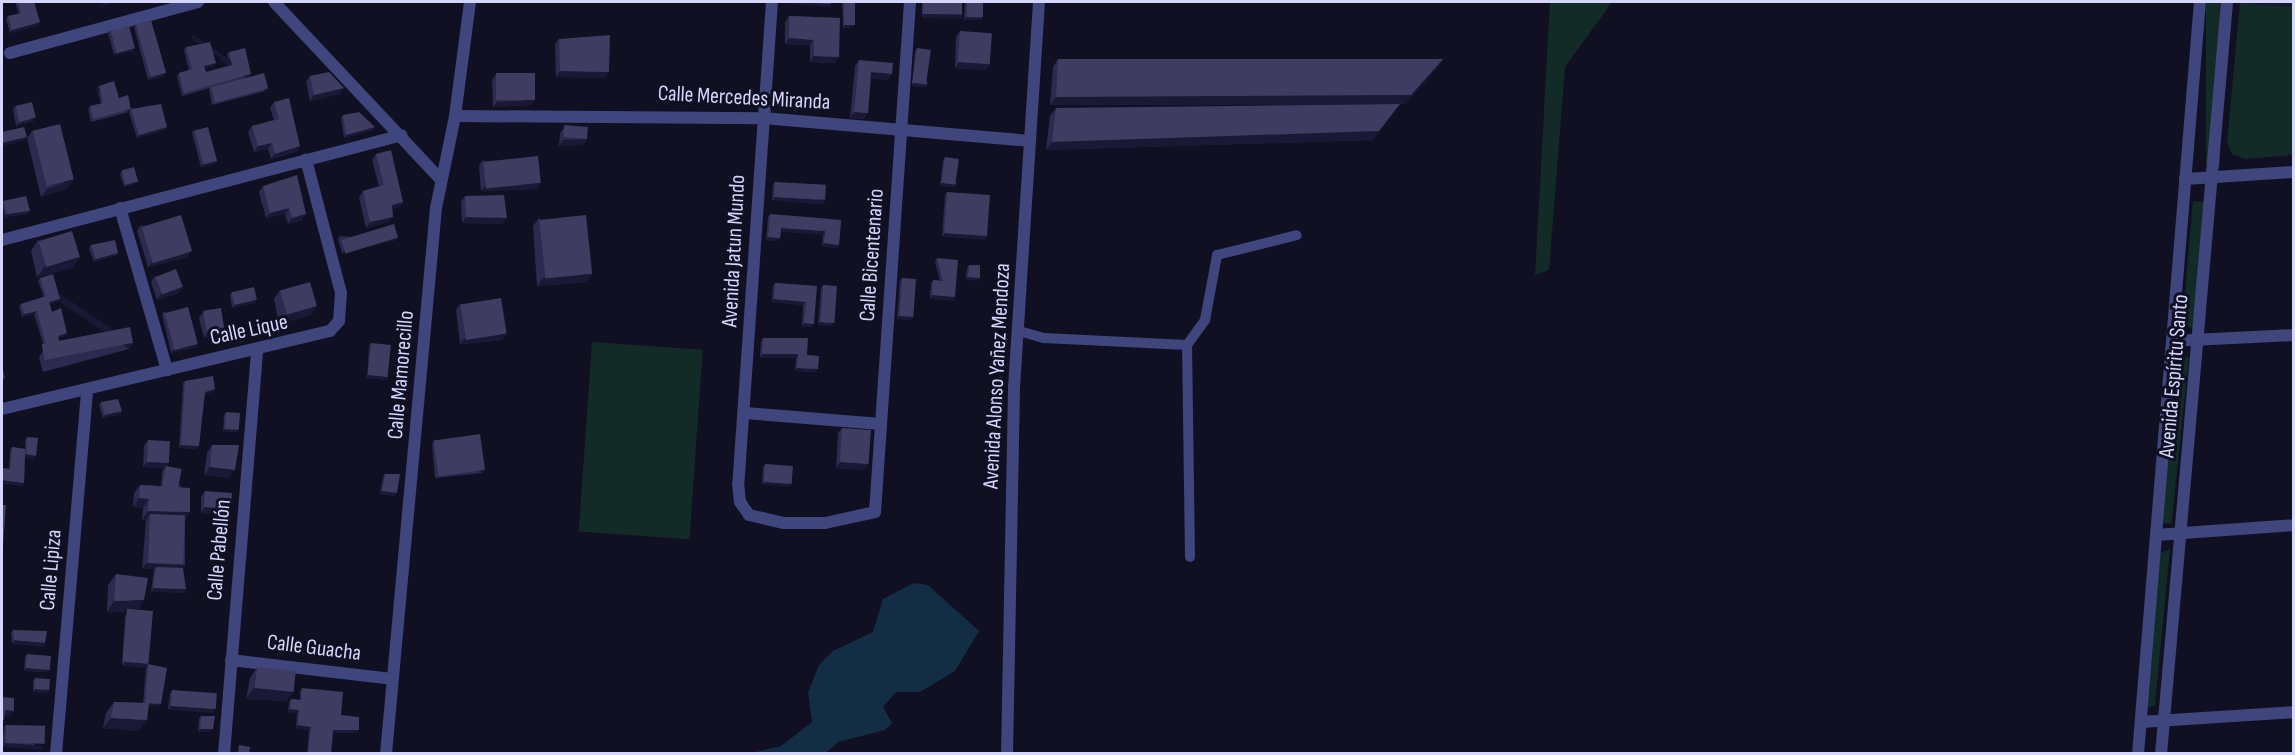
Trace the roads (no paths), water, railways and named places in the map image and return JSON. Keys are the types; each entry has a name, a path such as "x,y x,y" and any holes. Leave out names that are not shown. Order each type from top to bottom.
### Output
{"street":[{"path":"10,53 198,2"},
{"path":"274,2 441,180"},
{"name":"Calle Mamorecillo","path":"386,753 441,180 455,116 470,2"},
{"name":"Avenida Jatun Mundo","path":"772,2 740,502 749,515 784,523 825,523 875,512"},
{"name":"Calle Bicentenario","path":"875,512 910,2"},
{"name":"Avenida Alonso Yañez Mendoza","path":"1007,753 1018,331 1039,2"},
{"name":"Avenida Espíritu Santo","path":"2138,753 2200,2"},
{"name":"Avenida Espíritu Santo","path":"2161,753 2199,343 2227,2"},
{"name":"Calle Mercedes Miranda","path":"455,116 763,118 1030,141"},
{"path":"2,240 401,135"},
{"name":"Calle Lique","path":"2,409 317,337 330,331 340,314 341,293 306,160"},
{"path":"2185,179 2212,180 2294,172"},
{"path":"120,208 167,370"},
{"path":"2172,341 2199,343 2294,335"},
{"name":"Calle Pabellón","path":"224,753 257,350"},
{"name":"Calle Lipiza","path":"56,753 87,389"},
{"path":"745,413 881,424"},
{"path":"2156,535 2294,525"},
{"name":"Calle Guacha","path":"231,660 392,678"},
{"path":"2141,722 2294,712"}],"lane":[{"path":"1190,557 1187,345 1205,320 1217,255 1297,235"},
{"path":"1018,331 1044,338 1187,345"}],"water":[{"path":"914,583 928,585 979,631 955,671 920,692 896,692 883,707 892,723 885,730 838,742 826,753 752,753 781,746 812,722 808,692 819,665 833,651 873,632 883,599"}]}
